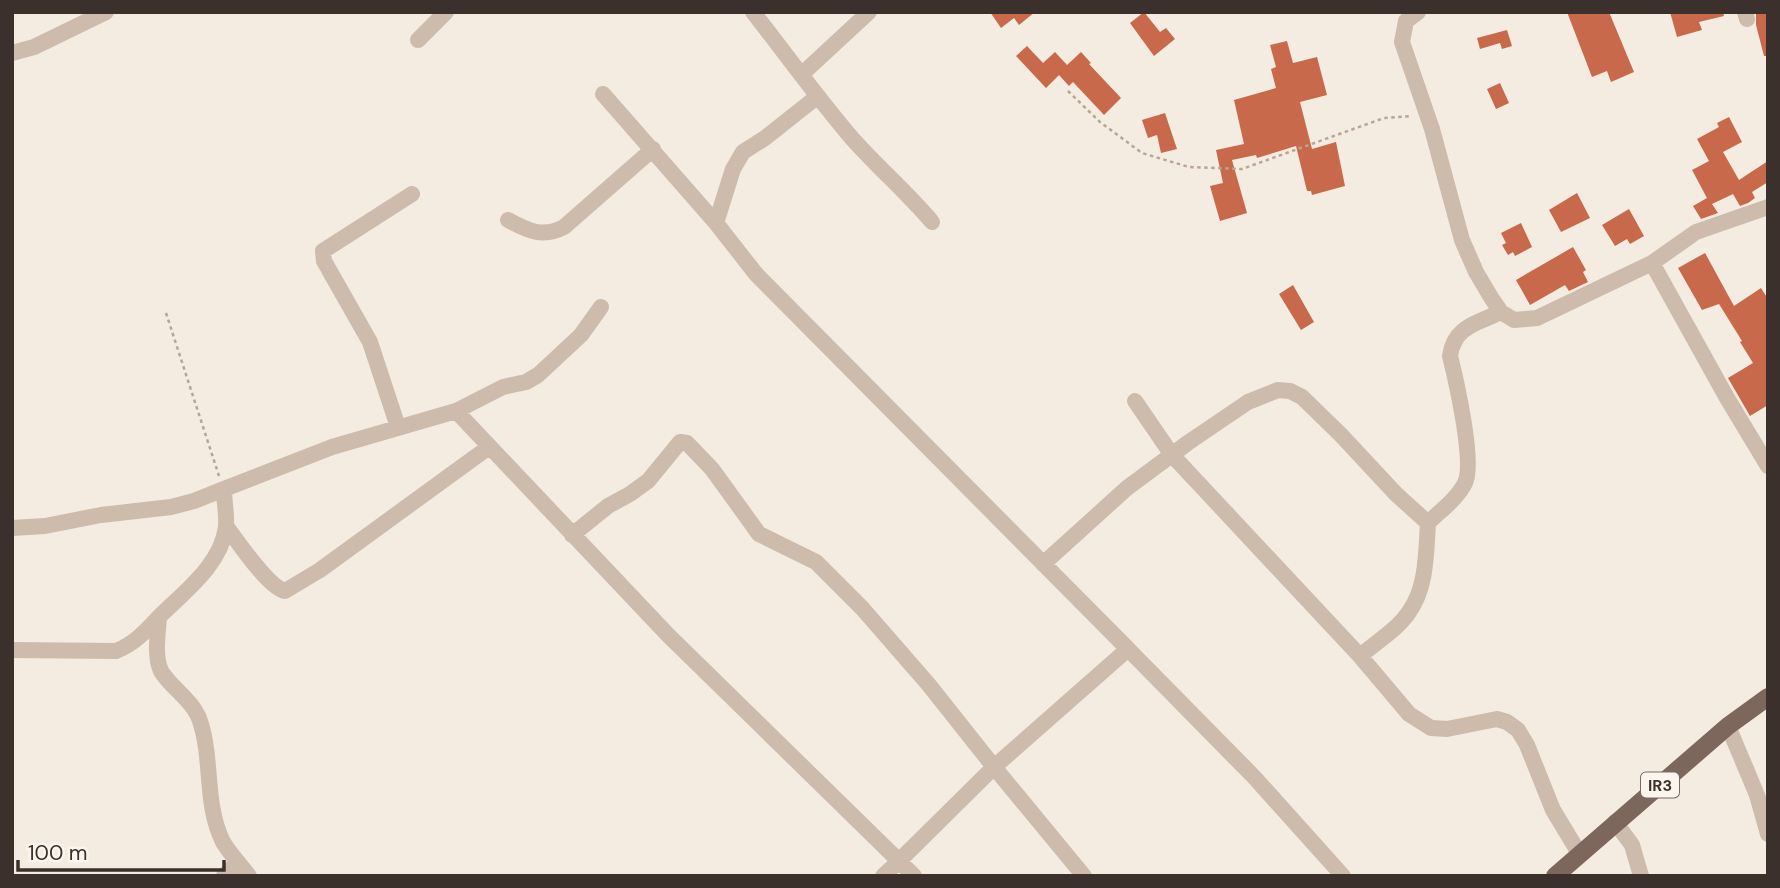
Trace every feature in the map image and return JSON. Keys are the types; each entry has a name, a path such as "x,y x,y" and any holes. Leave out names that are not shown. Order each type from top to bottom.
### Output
{"main road":[{"name":"IR3","path":"1555,876 1728,726 1768,697"}],"street":[{"path":"12,53 33,47 106,12"},
{"path":"418,40 446,12"},
{"path":"753,12 874,163 903,188 932,222"},
{"path":"801,75 869,12"},
{"path":"1418,12 1406,21 1402,42 1432,129 1462,240 1476,272 1502,312 1514,320 1537,318 1652,263 1696,232 1768,207"},
{"path":"603,94 716,223 756,274 1254,777 1343,876"},
{"path":"716,223 733,169 743,152 818,96"},
{"path":"508,220 526,230 552,233 565,227 653,149"},
{"path":"398,427 370,342 324,261 323,251 412,194"},
{"path":"1652,263 1768,466"},
{"path":"12,528 45,526 101,515 171,507 194,501 332,447 456,411 503,387 526,382 538,375 581,335 601,307"},
{"path":"1360,656 1409,613 1416,601 1424,568 1428,523 1460,491 1468,471 1450,356 1452,343 1460,331 1502,312"},
{"path":"1043,564 1127,488 1248,402 1278,390 1290,391 1302,397 1396,494 1428,523"},
{"path":"1135,401 1172,455 1360,656 1409,714 1431,728 1447,729 1497,719 1518,730 1527,745 1552,810 1579,853"},
{"path":"456,411 678,644 914,876"},
{"path":"572,535 608,506 648,481 680,442 687,443 712,469 759,534 816,562 862,608 929,685 1084,876"},
{"path":"226,526 268,579 279,589 285,590 320,570 489,447"},
{"path":"12,650 116,650 127,647 208,568 219,550 226,526 224,489"},
{"path":"159,617 158,660 162,672 199,718 204,735 208,786 219,830 224,843 250,876"},
{"path":"883,876 993,767 1128,649"},
{"path":"1728,726 1757,795 1768,834"},
{"path":"1615,822 1632,845 1641,876"},
{"path":"224,876 239,862"}],"path":[{"path":"1068,91 1100,122 1142,153 1189,167 1242,169 1384,118 1413,116 1432,129"},
{"path":"166,313 224,489"}],"building":[{"path":"990,12 1035,12 1019,25 1014,18 1001,28"},
{"path":"1144,12 1160,32 1166,28 1175,39 1154,56 1130,23"},
{"path":"1567,12 1609,12 1634,72 1611,82 1607,71 1592,77"},
{"path":"1670,12 1723,12 1724,16 1699,22 1702,30 1677,37"},
{"path":"1768,12 1768,56 1764,56 1756,25 1756,13"},
{"path":"1507,30 1512,46 1502,49 1500,43 1480,49 1477,38"},
{"path":"1287,41 1293,63 1317,57 1327,95 1300,102 1312,149 1336,142 1345,186 1312,195 1311,191 1307,191 1296,146 1257,158 1256,155 1232,160 1247,213 1220,221 1210,186 1223,183 1216,150 1244,144 1234,100 1276,88 1271,69 1276,67 1270,45"},
{"path":"1027,46 1043,63 1055,52 1067,65 1081,52 1121,98 1104,115 1073,82 1069,86 1059,75 1046,88 1016,56"},
{"path":"1500,83 1509,103 1496,109 1487,89"},
{"path":"1165,113 1177,149 1161,153 1157,135 1148,138 1142,120"},
{"path":"1729,117 1742,142 1723,152 1739,180 1768,161 1768,182 1752,192 1755,198 1748,203 1740,206 1733,194 1712,204 1718,213 1701,219 1693,206 1707,198 1692,170 1709,161 1697,139 1719,127 1717,123"},
{"path":"1577,193 1590,218 1561,232 1549,210"},
{"path":"1629,209 1644,236 1630,244 1627,239 1615,246 1602,225"},
{"path":"1521,223 1532,247 1515,256 1513,252 1508,255 1502,245 1506,243 1501,233"},
{"path":"1573,247 1586,270 1583,272 1588,282 1569,291 1565,285 1530,305 1516,280"},
{"path":"1705,253 1734,306 1761,288 1768,299 1768,405 1750,416 1728,378 1753,363 1719,304 1702,310 1678,268"},
{"path":"1293,285 1314,322 1301,330 1279,294"}]}
